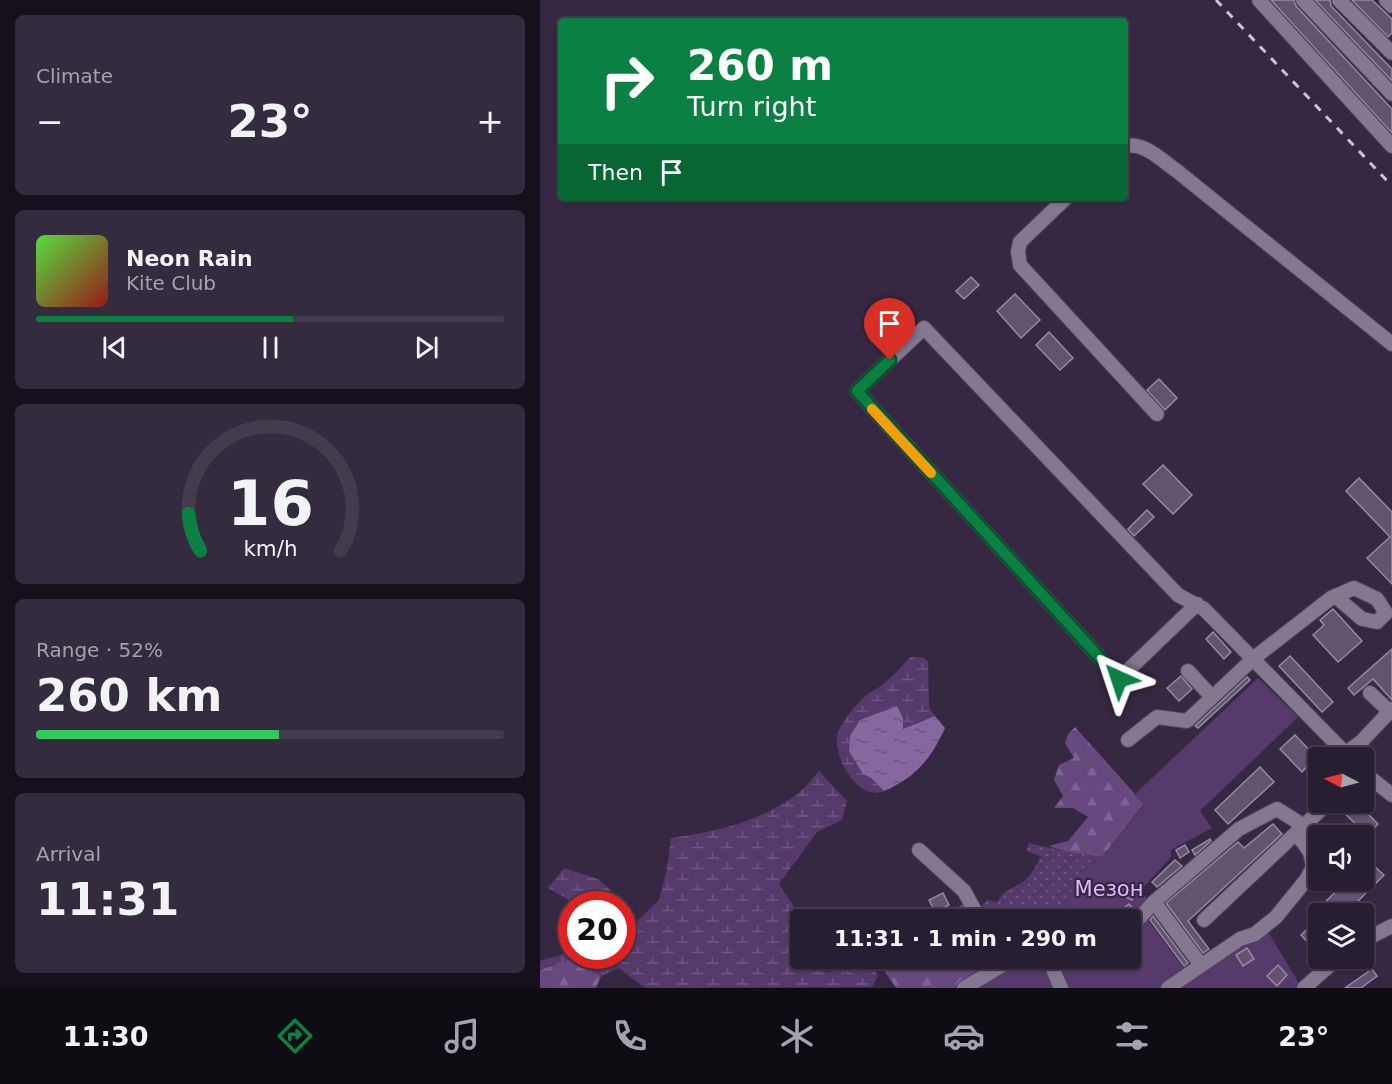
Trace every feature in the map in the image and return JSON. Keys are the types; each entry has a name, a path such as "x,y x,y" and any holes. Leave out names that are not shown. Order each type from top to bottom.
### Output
{"street":[{"path":"1259,0 1392,146"},
{"path":"1303,0 1392,94"},
{"path":"1339,0 1390,47"},
{"path":"1386,0 1392,6"},
{"path":"1128,145 1143,146 1177,171 1392,344"},
{"path":"1063,201 1020,242 1018,252 1020,265 1157,414"},
{"path":"1197,604 1119,679 857,391 924,328 1178,595 1197,604 1254,657 1340,747"},
{"path":"1128,740 1157,717 1187,721 1254,657 1335,596"},
{"path":"1188,671 1212,697"},
{"path":"1356,747 1390,710 1370,693"},
{"path":"1374,781 1392,795"},
{"path":"1141,916 1154,902 1239,829 1277,809 1300,829 1310,852 1313,867 1306,880 1276,917 1255,934 1240,939 1168,988"},
{"path":"1204,920 1317,813"},
{"path":"919,850 964,891 974,909"},
{"path":"1154,902 1201,965"},
{"path":"1374,935 1392,926"},
{"path":"964,988 996,969"},
{"path":"1054,969 1061,988"},
{"path":"1304,988 1326,969"}],"green space":[{"path":"910,657 922,657 928,661 929,707 935,716 903,729 903,718 897,706 863,774 871,778 884,791 874,793 865,790 849,775 839,755 837,733 858,704 885,683"},
{"name":"Мезон","path":"1258,678 1298,717 1200,811 1212,828 1171,850 1171,857 1140,891 1150,902 1141,911 1141,909 1062,909 1082,870 1102,857 1144,805 1134,795"},
{"path":"1075,727 1144,804 1102,857 1067,852 1048,846 1068,841 1088,817 1073,808 1054,808 1063,796 1054,780 1059,765 1074,758 1065,743 1068,734"},
{"path":"819,771 847,801 842,820 817,832 779,884 794,909 790,909 788,952 790,969 829,972 834,969 874,969 878,976 872,987 645,988 620,969 636,969 636,922 659,900 667,869 671,838 704,833 752,819 782,804 808,784"},
{"path":"1029,843 1102,857 1082,871 1062,909 979,909 987,900 997,902 1005,892 1030,875 1041,856 1026,851"},
{"path":"564,868 598,879 611,891 558,891 558,894 548,888"},
{"path":"964,904 968,909 954,909"},
{"name":"Мезон","path":"1141,911 1185,970 1267,930 1302,988 972,988 990,977 1012,969 1141,969"},
{"path":"558,956 558,963 540,970 540,961"},
{"path":"558,963 558,969 588,969 601,976 596,988 540,988 540,970"},
{"path":"588,969 617,969 601,976"},
{"path":"884,969 988,969 954,988 896,988"}],"water":[{"path":"897,706 903,718 903,729 935,716 945,728 934,749 921,766 905,780 884,791 871,778 863,774 849,751 850,736 860,720"}],"building":[{"path":"1271,0 1294,0 1296,6 1392,109 1392,133"},
{"path":"1315,0 1330,0 1331,6 1392,69 1392,81"},
{"path":"1352,0 1372,0 1392,19 1392,33 1388,37"},
{"path":"971,277 979,285 964,299 956,291"},
{"path":"1015,294 1040,320 1021,338 997,311"},
{"path":"1049,332 1073,358 1060,370 1036,345"},
{"path":"1159,379 1177,398 1165,410 1147,390"},
{"path":"1163,465 1192,495 1173,514 1143,484"},
{"path":"1359,478 1392,512 1392,584 1367,558 1390,537 1346,491"},
{"path":"1147,510 1154,517 1134,536 1128,529"},
{"path":"1333,609 1362,641 1338,662 1313,635 1324,625 1320,620"},
{"path":"1213,632 1231,652 1224,659 1206,639"},
{"path":"1392,649 1392,700 1373,679 1354,695 1348,688"},
{"path":"1290,656 1333,702 1322,712 1279,666"},
{"path":"1181,676 1192,689 1179,701 1167,688"},
{"path":"1247,677 1250,680 1198,728 1195,726"},
{"path":"1295,735 1308,749 1308,766 1302,772 1280,749"},
{"path":"1260,767 1274,782 1228,824 1215,810"},
{"path":"1344,813 1367,813 1378,824 1374,828 1374,825 1357,825"},
{"path":"1273,824 1282,834 1188,921 1209,949 1203,953 1166,903 1238,842 1244,848"},
{"path":"1210,839 1211,841 1195,855 1192,850"},
{"path":"1185,845 1189,852 1180,858 1176,850"},
{"path":"1175,860 1182,866 1157,887 1152,882"},
{"path":"1374,866 1384,875 1374,885"},
{"path":"1121,886 1135,893 1132,900 1118,894"},
{"path":"1337,891 1368,891 1356,903 1324,903"},
{"path":"943,893 949,905 941,909 934,909 929,900"},
{"path":"1129,904 1133,909 1123,909"},
{"path":"1153,916 1188,963 1184,966 1150,920"},
{"path":"1308,928 1308,943 1301,935"},
{"path":"1247,948 1254,959 1243,966 1236,955"},
{"path":"1278,965 1287,975 1277,986 1267,976"},
{"path":"1372,969 1377,976 1361,988 1345,988"}],"railway":[{"path":"1216,0 1392,186"}],"slow traffic":[{"path":"872,409 931,473"}],"route":[{"path":"890,360 857,391 1119,679"}]}
